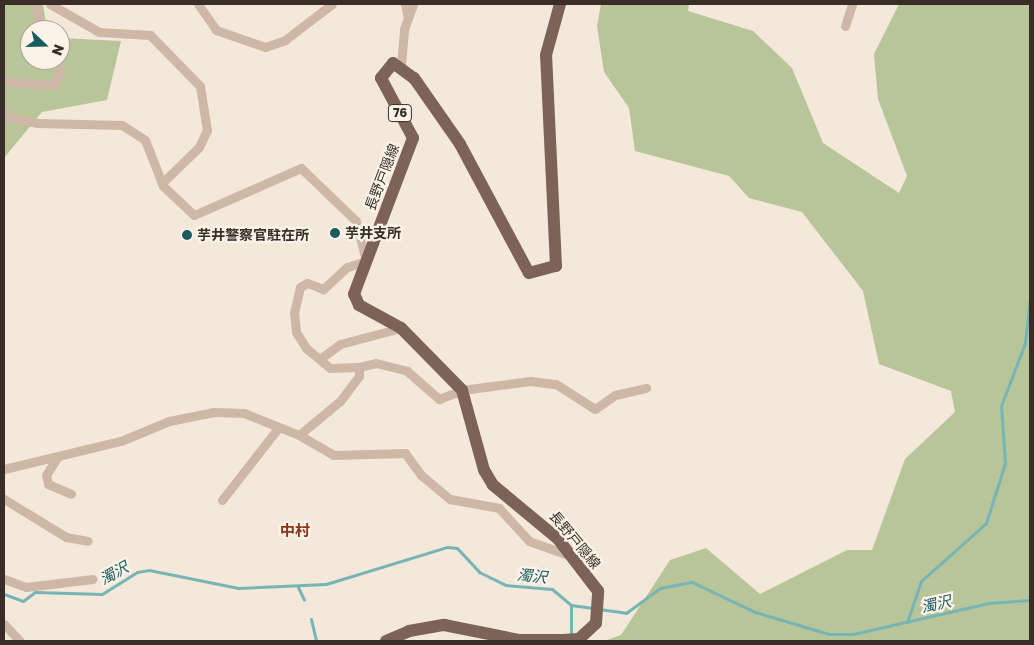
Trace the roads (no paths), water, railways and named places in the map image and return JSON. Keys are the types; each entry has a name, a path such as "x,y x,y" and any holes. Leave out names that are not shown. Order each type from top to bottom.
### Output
{"main road":[{"name":"76","path":"401,65 460,144 529,273 544,273 556,266 558,247 546,55 560,4"},
{"name":"長野戸隠線","path":"386,641 409,631 444,625 519,640 561,641 579,639 596,623 600,603 598,591 541,522 494,485 484,470 462,390 401,328 355,299 355,285 413,138 381,78 393,63 401,65"}],"street":[{"path":"36,4 37,20"},
{"path":"50,4 99,32 150,35 200,86 207,130 199,147 162,184"},
{"path":"198,4 216,30 265,47 285,40 332,4"},
{"path":"405,4 408,19"},
{"path":"401,65 408,19 414,4"},
{"path":"845,26 852,4"},
{"path":"4,81 55,85 60,72 58,70"},
{"path":"4,112 12,118 38,123 122,125 145,140 162,184 178,205 194,215 301,168 356,221 366,261 348,267 323,288 307,283 300,287 294,299 296,332 306,348 321,358 330,368 359,367 376,363 407,371 439,399 462,390 530,381 556,384 594,409 615,394 646,388"},
{"path":"321,358 340,344 401,328"},
{"path":"299,435 355,386 359,367"},
{"path":"4,469 121,441 169,421 214,412 244,413 299,435 333,455 405,452 422,475 450,499 499,508 528,541 568,555"},
{"path":"222,500 278,428"},
{"path":"58,456 46,475 48,484 71,494"},
{"path":"4,499 66,537 88,541"},
{"path":"4,579 26,586 92,579"},
{"path":"4,624 20,641"}],"waterway":[{"path":"907,622 921,581 986,523 1005,463 1001,406 1025,343 1030,298"},
{"name":"濁沢","path":"4,594 23,601 35,592 102,594 137,572 149,570 238,588 326,584 447,547 457,548 479,572 506,585 552,589 571,605 593,608"},
{"name":"濁沢","path":"599,609 626,613 660,588 692,582 755,612 829,634 853,634 988,603 1030,600"},
{"path":"298,587 304,600"},
{"path":"571,605 571,636"},
{"path":"311,619 316,641"}],"place":[{"name":"芋井支所","path":"335,233"},
{"name":"芋井警察官駐在所","path":"187,235"}],"district":[{"name":"中村","path":"295,531"}]}
